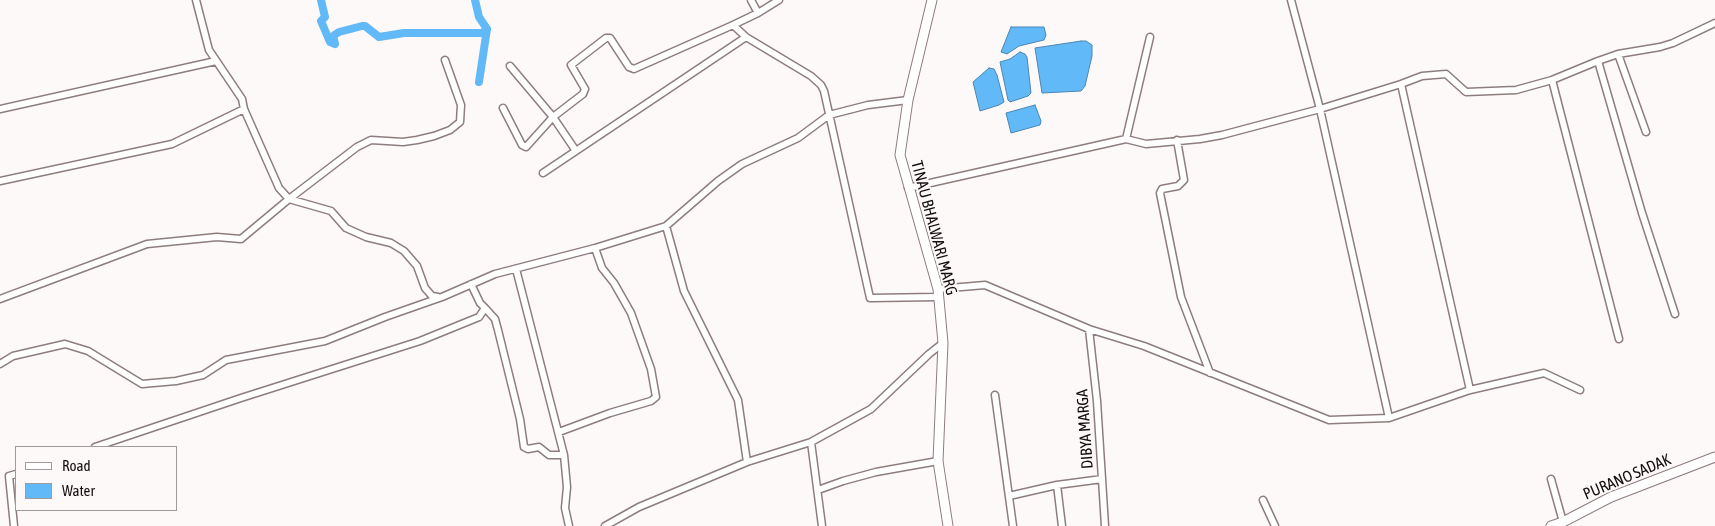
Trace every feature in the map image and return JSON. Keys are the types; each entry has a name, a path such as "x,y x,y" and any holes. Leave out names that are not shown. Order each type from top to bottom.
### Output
{"street":[{"path":"196,0 209,50 242,99 244,109 279,188 289,199 331,211 346,228 366,237 391,243 404,251 417,266 425,288 432,296 442,297"},
{"path":"751,0 758,13"},
{"path":"503,108 524,147 528,146 553,117 584,92 585,89 571,65 606,38 610,38 630,67 634,69 733,25 779,0"},
{"name":"TINAU BHALWARI MARG","path":"932,0 908,100 900,155 938,293 943,343 938,461 948,526"},
{"path":"1291,0 1320,109 1389,418"},
{"path":"908,188 1126,139 1146,144 1222,135 1320,109 1422,76 1446,74 1466,92 1516,90 1552,80 1618,54 1674,43 1715,23"},
{"path":"733,25 746,37 811,76 821,85 824,91 870,298 938,293 985,285 1089,329 1144,346 1329,420 1389,418 1470,390 1544,372 1580,390"},
{"path":"1126,139 1150,36"},
{"path":"543,174 746,37"},
{"path":"1618,54 1646,132"},
{"path":"0,299 148,244 217,238 241,239 289,199 357,147 371,140 403,142 434,136 450,130 460,122 461,106 446,60"},
{"path":"0,109 216,61"},
{"path":"1598,61 1642,213 1676,314"},
{"path":"510,66 553,117 576,151"},
{"path":"1552,80 1619,339"},
{"path":"1401,84 1470,390"},
{"path":"0,364 13,356 65,344 88,351 142,384 176,381 203,374 226,360 325,341 442,297 495,274 595,248 666,226 718,181 734,170 767,151 798,138 829,115 868,105 908,100"},
{"path":"0,181 172,144 244,109"},
{"path":"1177,140 1184,180 1178,186 1162,189 1160,193 1181,297 1210,373"},
{"path":"666,226 684,291 738,400 747,462"},
{"path":"559,432 610,413 651,401 656,397 650,369 631,313 614,283 602,268 595,248"},
{"path":"516,269 564,455 567,487 565,508 568,526"},
{"path":"471,284 480,303 495,319 513,391 524,447 539,446 549,455 564,455"},
{"path":"98,446 240,398 420,341 479,317 485,308"},
{"name":"DIBYA MARGA","path":"1089,329 1097,401 1105,526"},
{"path":"604,526 639,507 747,462 811,442 871,409 943,343"},
{"path":"995,395 1013,526"},
{"path":"811,442 822,526"},
{"name":"PURANO SADAK","path":"1551,526 1563,522 1611,497 1715,457"},
{"path":"818,490 876,472 938,461"},
{"path":"14,526 9,476 15,474"},
{"path":"1551,478 1563,522"},
{"path":"1009,496 1057,485 1102,479"},
{"path":"1057,485 1062,526"},
{"path":"1263,500 1275,526"}],"water":[{"path":"1011,27 1044,27 1046,35 1044,40 1019,46 1007,54 1001,52"},
{"path":"1086,41 1092,45 1092,56 1085,86 1081,91 1042,93 1035,48"},
{"path":"1020,52 1027,57 1031,93 1028,96 1010,102 1000,62 1010,59"},
{"path":"989,68 994,69 997,75 1004,102 980,111 973,82"},
{"path":"1035,105 1041,121 1040,125 1011,133 1006,113"}],"waterway":[{"path":"321,0 325,17 321,21 330,42 335,44 333,36 339,32 362,26 365,26 379,37 404,33 482,33 487,29"},
{"path":"475,0 479,17 487,29 479,82"}]}
